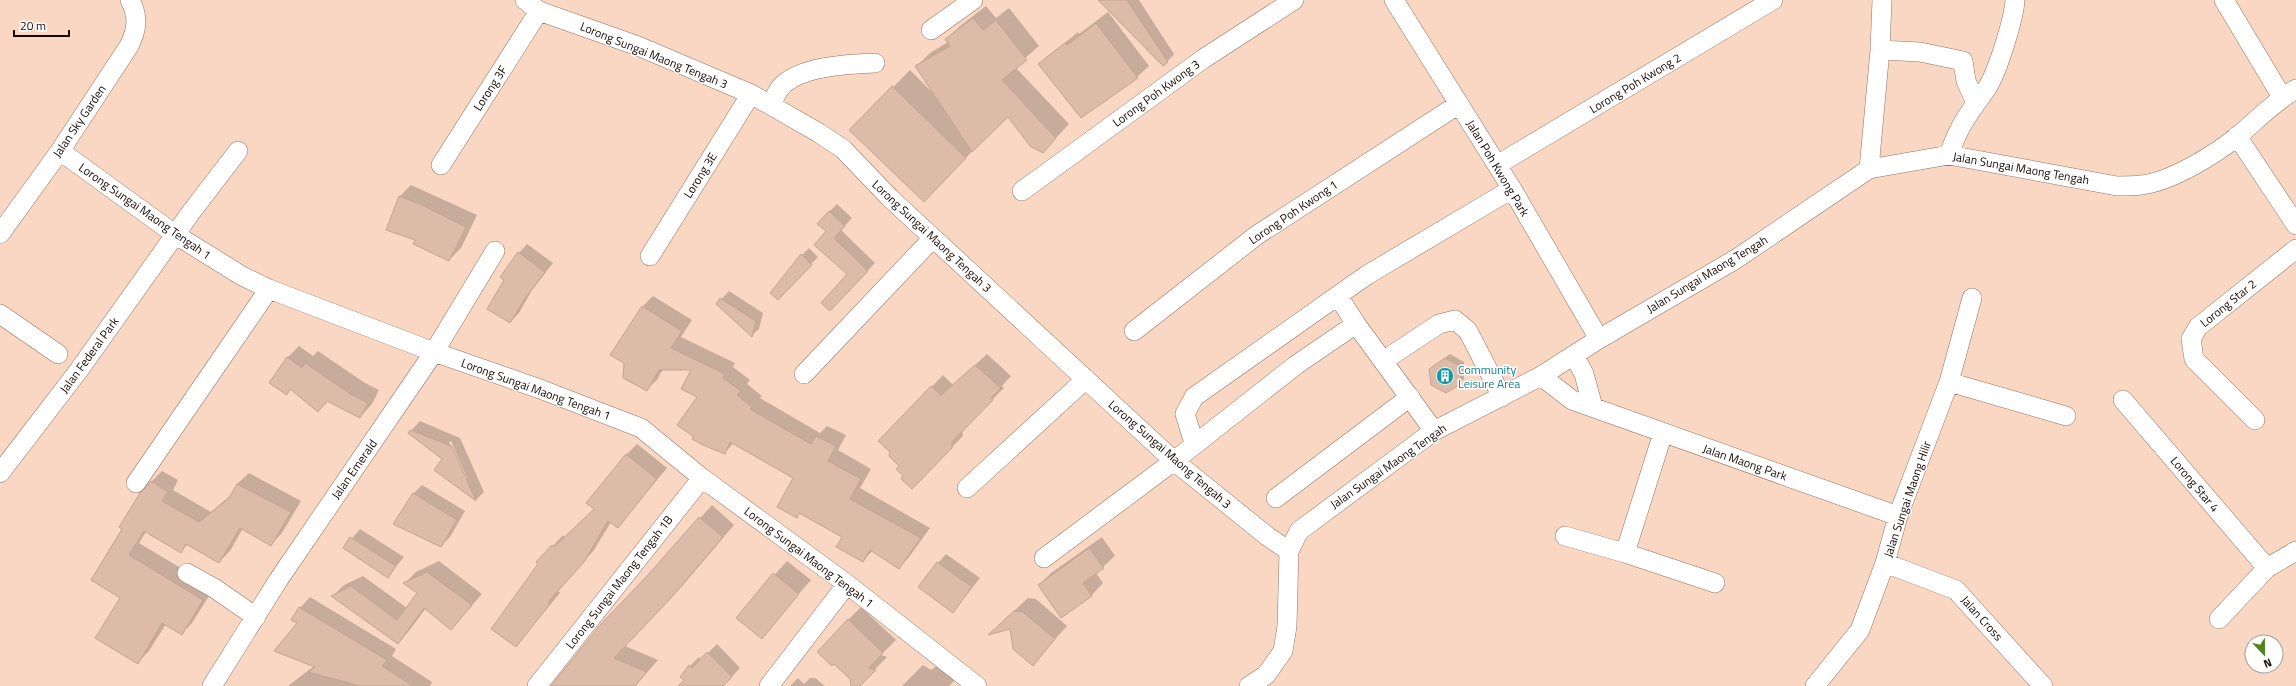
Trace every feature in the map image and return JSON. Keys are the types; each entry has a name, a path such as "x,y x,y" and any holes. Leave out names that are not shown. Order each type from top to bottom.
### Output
{"street":[{"name":"Jalan Sky Garden","path":"0,234 60,151 129,46 136,31 136,12 130,0"},
{"path":"931,30 973,0"},
{"name":"Lorong Poh Kwong 3","path":"1022,191 1203,59 1294,0"},
{"name":"Jalan Poh Kwong Park","path":"1395,0 1512,189 1599,339"},
{"name":"Lorong Poh Kwong 2","path":"1497,165 1773,0"},
{"path":"1869,169 1880,50 1882,0"},
{"path":"1949,155 1956,133 1976,101 1987,87 1996,68 2015,0"},
{"path":"2224,0 2289,93"},
{"name":"Lorong Sungai Maong Tengah 3","path":"532,5 638,46 751,94 843,149 890,198 1174,461 1266,536 1289,551"},
{"name":"Lorong 3F","path":"440,165 532,5"},
{"path":"1880,50 1920,52 1963,61 1966,81 1976,101"},
{"path":"771,105 780,87 802,73 840,65 875,63"},
{"name":"Jalan Sungai Maong Tengah","path":"1249,686 1266,675 1283,651 1287,626 1289,551 1299,531 1434,431 1541,376 1599,339 1736,259 1869,169 1949,155 2117,186 2142,185 2173,177 2237,136 2289,93"},
{"name":"Lorong 3E","path":"650,256 751,94"},
{"name":"Lorong Poh Kwong 1","path":"1134,330 1257,235 1459,104"},
{"path":"2237,136 2296,225"},
{"name":"Lorong Sungai Maong Tengah 1","path":"60,151 176,235 242,276 269,289 434,352 540,389 640,428 702,478 847,584 977,686"},
{"name":"Jalan Federal Park","path":"0,473 79,370 238,151"},
{"path":"1194,443 1185,414 1194,397 1368,275 1512,189"},
{"path":"804,374 933,238"},
{"name":"Lorong Star 2","path":"2255,420 2194,359 2191,339 2198,327 2296,249"},
{"name":"Jalan Emerald","path":"212,686 301,547 434,352 495,251"},
{"path":"136,483 269,289"},
{"path":"1338,296 1356,324 1434,431"},
{"name":"Jalan Sungai Maong Hilir","path":"1820,684 1860,630 1885,563 1898,516 1948,382 1972,298"},
{"path":"0,314 58,354"},
{"path":"1383,361 1439,324 1455,320 1468,331 1502,397"},
{"path":"1044,558 1174,461 1194,443 1296,365 1356,324"},
{"path":"1574,355 1584,374 1593,407"},
{"name":"Jalan Maong Park","path":"1541,376 1572,400 1898,516"},
{"path":"967,488 1086,379"},
{"path":"1948,382 2066,416"},
{"path":"1276,498 1410,397"},
{"name":"Lorong Star 4","path":"2123,400 2267,568"},
{"path":"1625,553 1663,432"},
{"name":"Lorong Sungai Maong Tengah 1B","path":"537,686 702,478"},
{"path":"1565,536 1625,553 1715,583"},
{"path":"2219,619 2267,568 2296,551"},
{"name":"Jalan Cross","path":"1885,563 1956,590 2043,686"},
{"path":"187,573 214,588 256,617"},
{"path":"769,686 847,584"}],"building":[{"path":"1098,0 1127,0 1168,62 1163,66"},
{"path":"973,18 983,30 996,20 1027,60 1002,80 1056,138 1043,153 1030,146 1008,117 972,152 915,66 950,46 945,39"},
{"path":"1096,23 1138,78 1081,118 1038,64 1066,42 1067,45"},
{"path":"892,86 966,158 924,202 849,130"},
{"path":"399,196 420,204 466,227 449,261 413,244 415,240 386,230"},
{"path":"829,211 845,226 834,238 868,271 830,311 821,303 847,274 814,245 826,231 817,224"},
{"path":"518,252 545,272 524,300 510,323 487,309 504,280 500,277"},
{"path":"801,254 812,265 778,300 770,293"},
{"path":"720,298 756,321 752,337 716,304"},
{"path":"642,306 682,331 671,348 725,374 723,378 741,391 737,395 752,407 750,409 811,444 816,436 836,446 828,461 861,479 850,499 921,538 899,569 870,550 863,562 836,547 842,537 799,513 797,518 777,507 793,478 730,442 725,454 703,445 692,439 693,436 677,425 697,397 681,389 691,370 659,370 647,391 623,378 624,363 610,355"},
{"path":"287,357 302,368 305,363 352,395 368,403 360,418 327,401 318,412 290,389 287,395 269,383"},
{"name":"Community Leisure Area","path":"1445,358 1460,366 1461,384 1446,393 1431,385 1429,369"},
{"path":"975,365 1001,388 991,398 993,400 952,442 952,448 912,489 901,479 903,476 896,469 899,466 889,456 890,452 878,441 931,386 941,395"},
{"path":"410,430 452,446 476,501 434,470 442,459 408,433"},
{"path":"626,454 657,479 618,528 608,521 584,562 548,602 550,604 516,647 491,629 538,564 536,562 552,545 554,547 594,509 586,503"},
{"path":"151,481 168,492 162,501 199,522 229,498 237,484 291,512 271,546 240,528 219,563 186,544 181,553 144,531 129,555 203,600 182,635 162,623 138,664 95,638 120,598 91,580 122,529 119,527 140,493"},
{"path":"413,493 457,520 441,547 393,524"},
{"path":"699,517 723,537 671,598 614,658 647,672 635,686 551,686 601,624 647,576"},
{"path":"350,537 396,566 388,578 343,548"},
{"path":"1089,548 1104,568 1083,583 1092,596 1061,618 1038,585"},
{"path":"937,562 972,587 953,613 918,587"},
{"path":"427,572 472,605 451,630 424,608 398,644 331,596 351,586 397,620 417,593 403,583"},
{"path":"773,573 799,594 762,639 736,618"},
{"path":"299,607 387,660 382,666 413,686 360,686 308,672 315,667 274,651 297,623 291,620"},
{"path":"1014,611 1023,612 1055,639 1033,666 1013,649 1010,629 988,635"},
{"path":"848,619 883,653 869,668 876,670 860,686 851,686 850,679 834,664 832,666 817,652"},
{"path":"707,652 732,677 723,686 678,686 684,680 680,677 689,665 692,668"}],"place":[{"name":"Community Leisure Area","path":"1445,376"}]}
